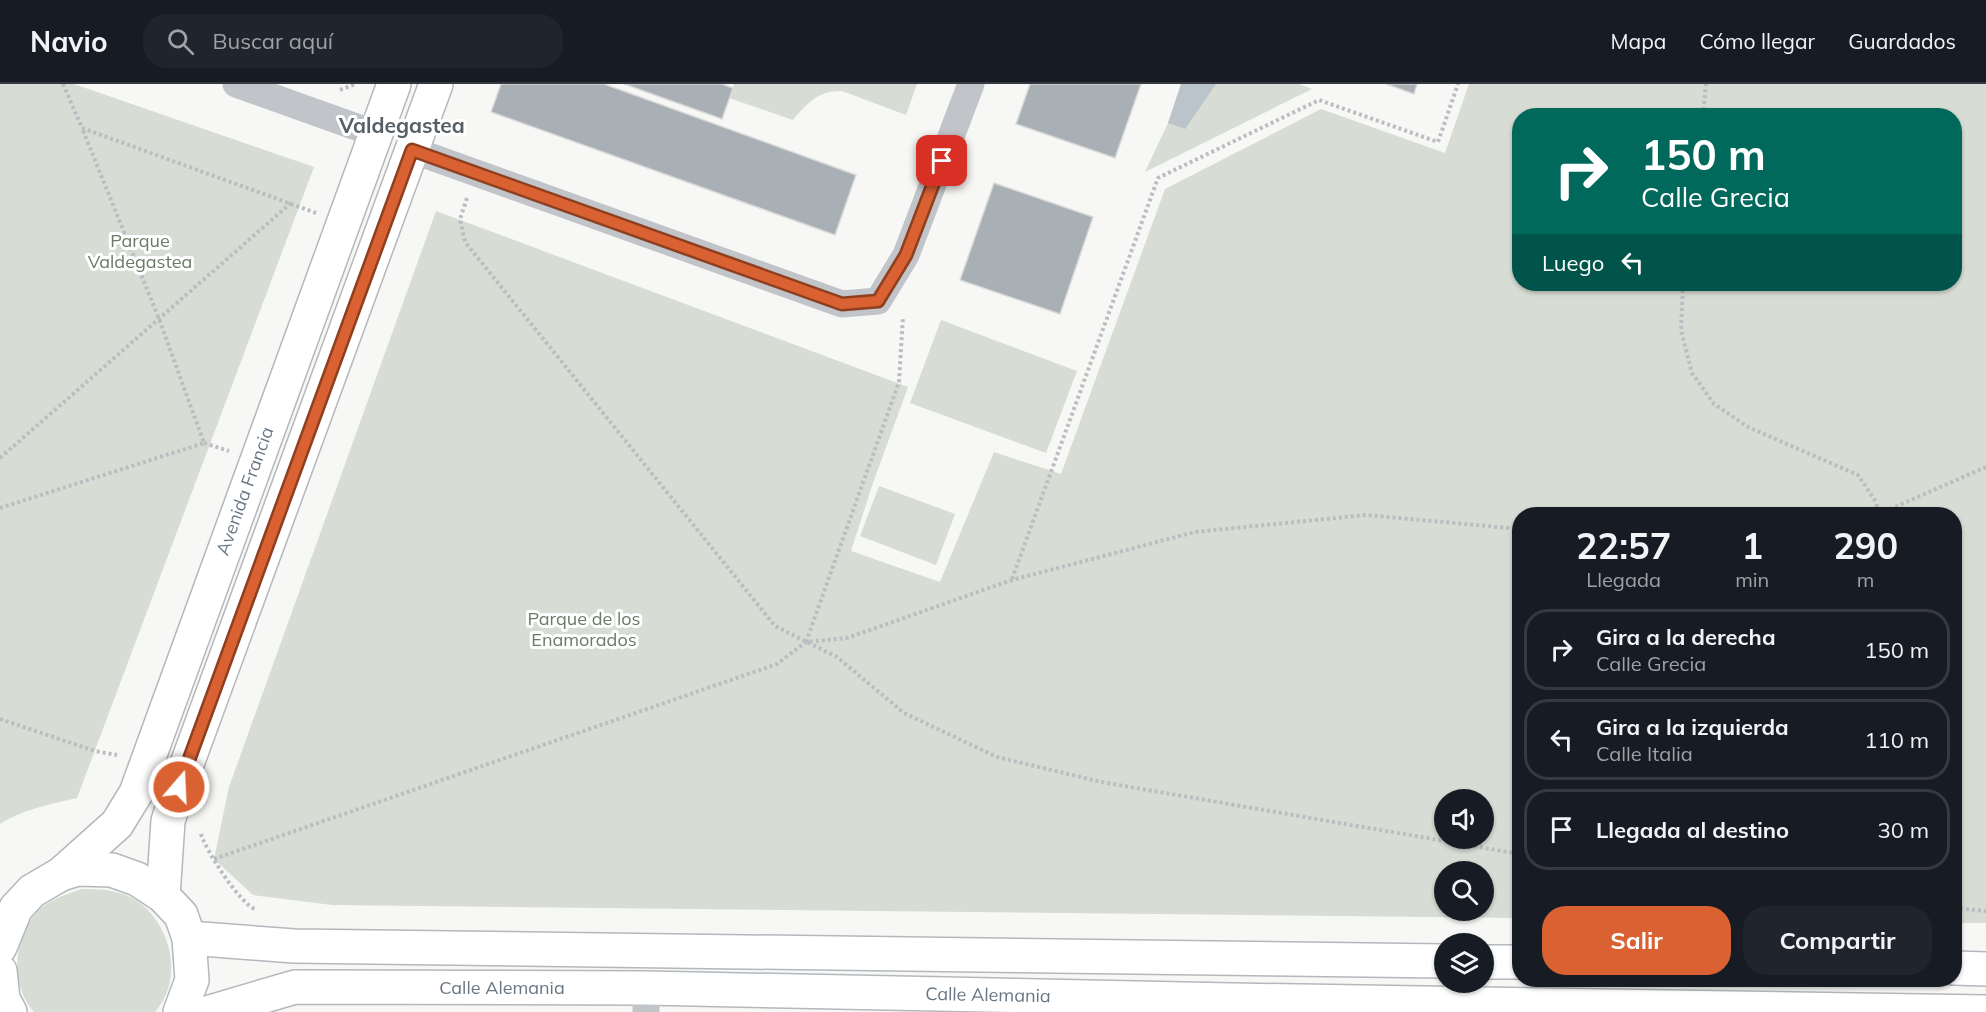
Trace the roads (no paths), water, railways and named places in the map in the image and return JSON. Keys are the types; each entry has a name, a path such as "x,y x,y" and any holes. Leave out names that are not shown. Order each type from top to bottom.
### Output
{"main road":[{"name":"Avenida Francia","path":"61,874 117,824 136,793 394,84"},
{"path":"163,896 168,821 436,84"},
{"path":"0,947 16,908 32,891 61,874 78,870 112,870 137,879 163,896 181,915 189,938 192,980 180,1012"},
{"path":"189,938 294,946 1434,961"},
{"path":"1494,962 1512,962"},
{"path":"1962,968 1986,969"},
{"name":"Calle Alemania","path":"210,1012 295,987 646,1000 1986,1012"}],"street":[{"path":"236,84 376,134"},
{"path":"412,150 842,304 878,301 906,255 971,84"},
{"path":"0,902 32,891"}],"district":[{"name":"Valdegastea","path":"402,126"}],"park label":[{"name":"Parque Valdegastea","path":"140,251"},
{"name":"Parque de los Enamorados","path":"584,629"}]}
